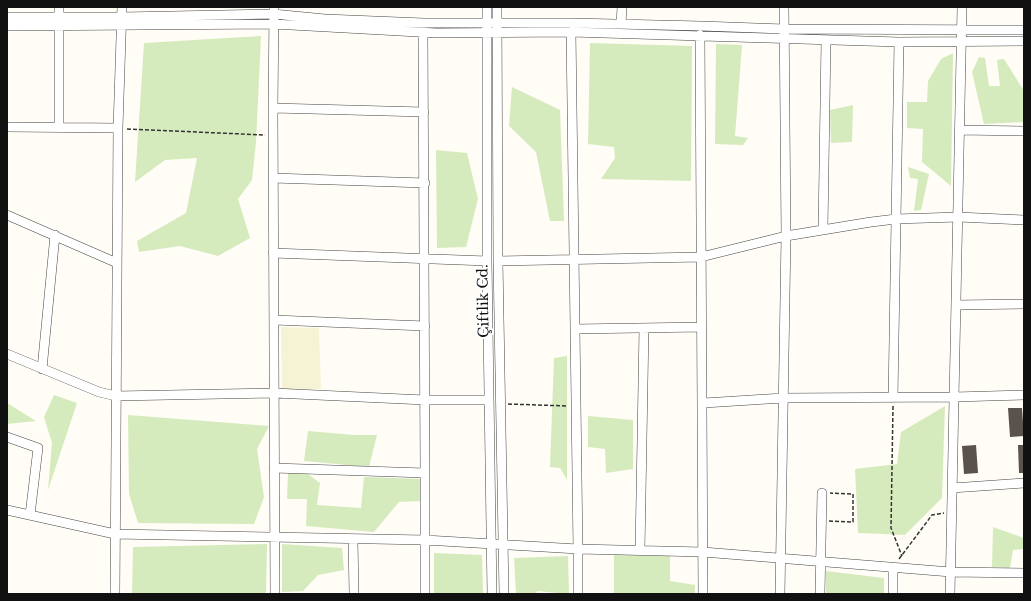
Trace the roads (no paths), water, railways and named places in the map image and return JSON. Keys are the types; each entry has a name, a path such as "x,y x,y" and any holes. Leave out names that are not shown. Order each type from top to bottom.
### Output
{"street":[{"path":"59,7 59,128"},
{"path":"115,594 118,128 122,7"},
{"name":"Çiftlik Cd.","path":"487,7 487,261 490,544 492,594"},
{"name":"Çiftlik Cd.","path":"497,7 498,261 504,594"},
{"path":"622,7 622,24"},
{"path":"780,594 786,236 784,7"},
{"path":"950,594 962,7"},
{"path":"122,21 273,10 341,19 486,28"},
{"path":"273,10 275,594"},
{"path":"7,17 58,21 273,24 423,33 486,28 622,24 701,26 784,34 826,40 899,42 1024,41"},
{"path":"7,26 58,21"},
{"path":"497,28 571,32 700,35 1024,30"},
{"path":"571,32 578,594"},
{"path":"423,33 425,183 425,594"},
{"path":"700,35 701,257 704,403 703,594"},
{"path":"824,229 826,40"},
{"path":"893,398 899,42"},
{"path":"273,108 424,112"},
{"path":"7,127 118,128"},
{"path":"959,130 1024,131"},
{"path":"273,178 425,183"},
{"path":"7,215 117,263"},
{"path":"498,261 701,257 786,236 896,219 958,217 1024,220"},
{"path":"42,368 55,235"},
{"path":"273,253 487,261"},
{"path":"956,305 1024,304"},
{"path":"274,320 425,326"},
{"path":"575,329 702,327"},
{"path":"640,550 644,328"},
{"path":"7,354 99,392 116,396 274,393 425,400 489,400"},
{"path":"704,403 783,398 893,398 1024,395"},
{"path":"7,437 38,448 30,515"},
{"path":"274,468 426,473"},
{"path":"952,488 1024,483"},
{"path":"820,594 822,493"},
{"path":"7,510 116,534 425,540 578,549 703,552 951,572 1024,573"},
{"path":"353,539 354,594"},
{"path":"893,568 893,594"}]}
